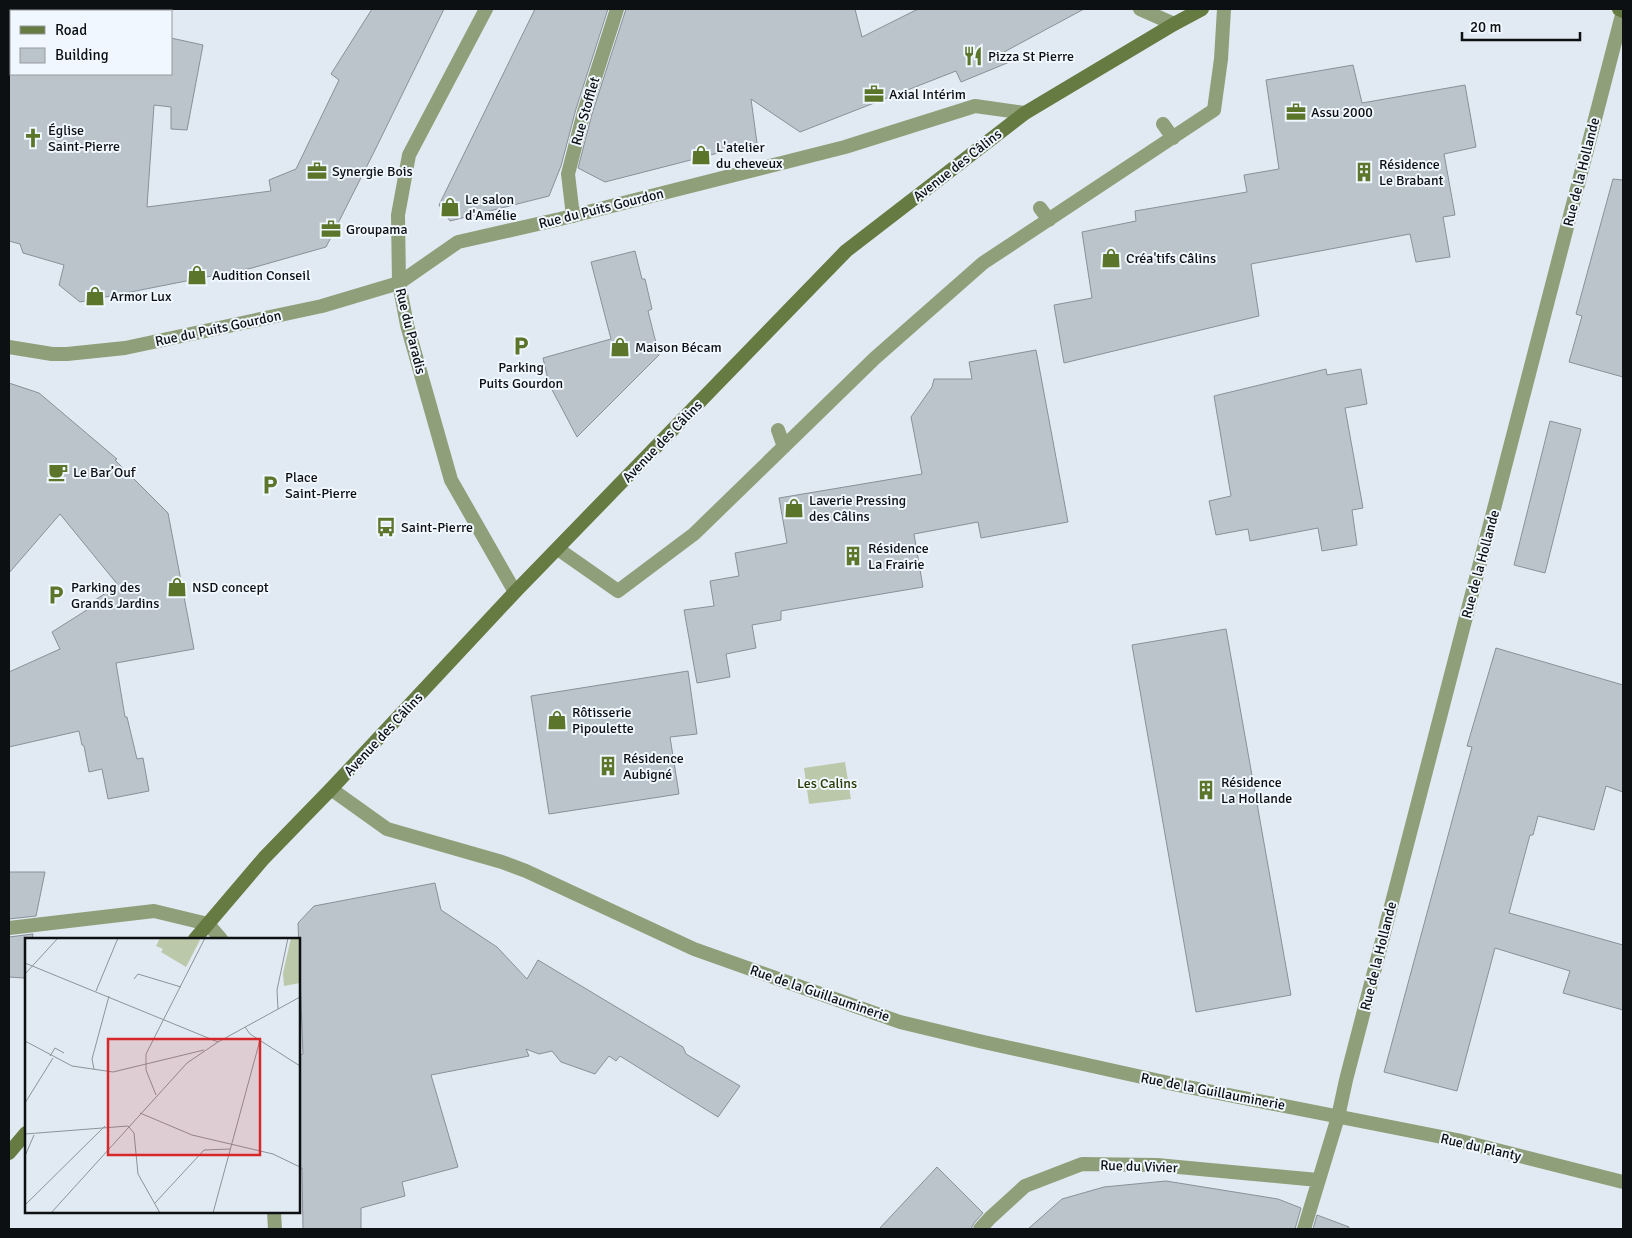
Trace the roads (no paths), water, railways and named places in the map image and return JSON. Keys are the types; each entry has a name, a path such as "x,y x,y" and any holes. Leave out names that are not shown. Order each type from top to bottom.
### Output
{"main road":[{"name":"Avenue des Câlins","path":"196,938 264,858 515,592 846,251 1025,113 1202,9"},
{"path":"1619,9 1623,11"},
{"path":"9,1153 25,1134"}],"street":[{"name":"Rue du Paradis","path":"486,9 409,156 398,215 399,283 407,325 451,480 515,592"},
{"name":"Rue Stofflet","path":"573,216 568,174 584,112 617,9"},
{"path":"1140,9 1174,24"},
{"path":"558,549 618,590 694,534 874,358 983,263 1214,110 1221,59 1224,9"},
{"name":"Rue de la Hollande","path":"1304,1229 1338,1117 1623,11"},
{"name":"Rue du Puits Gourdon","path":"9,347 52,354 125,348 322,306 399,283 458,242 573,216 845,147 975,106 1025,113"},
{"path":"1163,124 1173,138"},
{"path":"1040,208 1049,220"},
{"path":"778,430 784,447"},
{"name":"Rue de la Guillauminerie","path":"331,789 387,829 502,862 526,871 694,949 900,1022 1178,1085 1276,1103 1338,1117"},
{"path":"9,928 154,911 208,924 220,938"},
{"name":"Rue du Planty","path":"1338,1117 1456,1140 1623,1182"},
{"name":"Rue du Vivier","path":"980,1229 1025,1186 1082,1164 1158,1165 1318,1180"},
{"path":"274,1213 275,1229"}],"place":[{"name":"Pizza St Pierre","path":"973,56"},
{"name":"Axial Intérim","path":"874,94"},
{"name":"Assu 2000","path":"1296,112"},
{"name":"Église Saint-Pierre","path":"33,138"},
{"name":"L'atelier du cheveux","path":"701,155"},
{"name":"Synergie Bois","path":"317,171"},
{"name":"Résidence Le Brabant","path":"1364,172"},
{"name":"Le salon d'Amélie","path":"450,207"},
{"name":"Groupama","path":"331,229"},
{"name":"Créa'tifs Câlins","path":"1111,258"},
{"name":"Audition Conseil","path":"197,275"},
{"name":"Armor Lux","path":"95,296"},
{"name":"Parking Puits Gourdon","path":"521,346"},
{"name":"Maison Bécam","path":"620,347"},
{"name":"Le Bar’Ouf","path":"58,472"},
{"name":"Place Saint-Pierre","path":"270,485"},
{"name":"Laverie Pressing des Câlins","path":"794,508"},
{"name":"Saint-Pierre","path":"386,527"},
{"name":"Résidence La Frairie","path":"853,556"},
{"name":"NSD concept","path":"177,587"},
{"name":"Parking des Grands Jardins","path":"56,595"},
{"name":"Rôtisserie Pipoulette","path":"557,720"},
{"name":"Résidence Aubigné","path":"608,766"},
{"name":"Résidence La Hollande","path":"1206,790"}],"park label":[{"name":"Les Calins","path":"827,783"}]}
